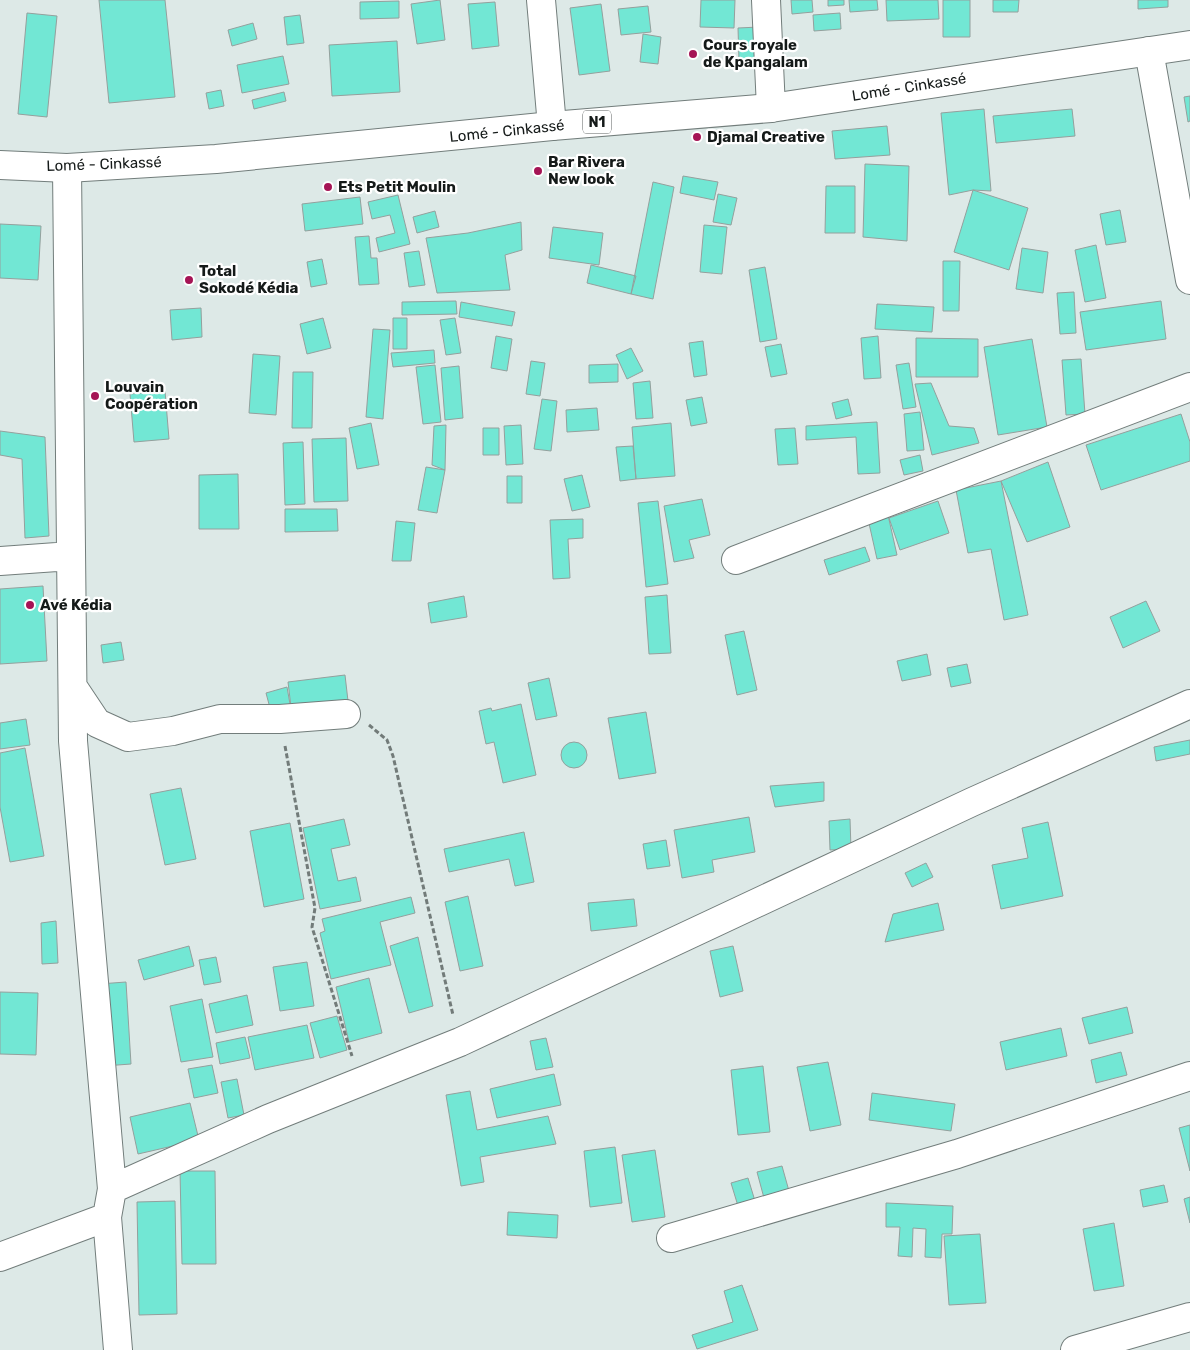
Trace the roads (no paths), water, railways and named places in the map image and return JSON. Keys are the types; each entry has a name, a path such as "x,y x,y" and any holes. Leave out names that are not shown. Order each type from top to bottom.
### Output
{"main road":[{"path":"541,0 552,126"},
{"path":"766,0 771,108"},
{"name":"Lomé - Cinkassé","path":"0,165 67,168 216,159 552,126 771,108 1190,45"},
{"path":"1149,50 1190,280"},
{"path":"67,168 73,741 112,1189 107,1217 118,1350"},
{"path":"736,560 1190,387"},
{"path":"0,561 71,556"},
{"path":"73,687 97,723 128,737 173,731 220,719 280,719 346,714"},
{"path":"112,1189 268,1119 460,1042 972,802 1190,704"},
{"path":"671,1238 957,1154 1190,1076"},
{"path":"0,1257 107,1217"},
{"path":"1075,1350 1190,1316"}],"place":[{"name":"Cours royale de Kpangalam","path":"693,54"},
{"name":"Djamal Creative","path":"697,137"},
{"name":"Bar Rivera New look","path":"538,171"},
{"name":"Ets Petit Moulin","path":"328,187"},
{"name":"Total Sokodé Kédia","path":"189,280"},
{"name":"Louvain Coopération","path":"95,396"},
{"name":"Avé Kédia","path":"30,605"}]}
